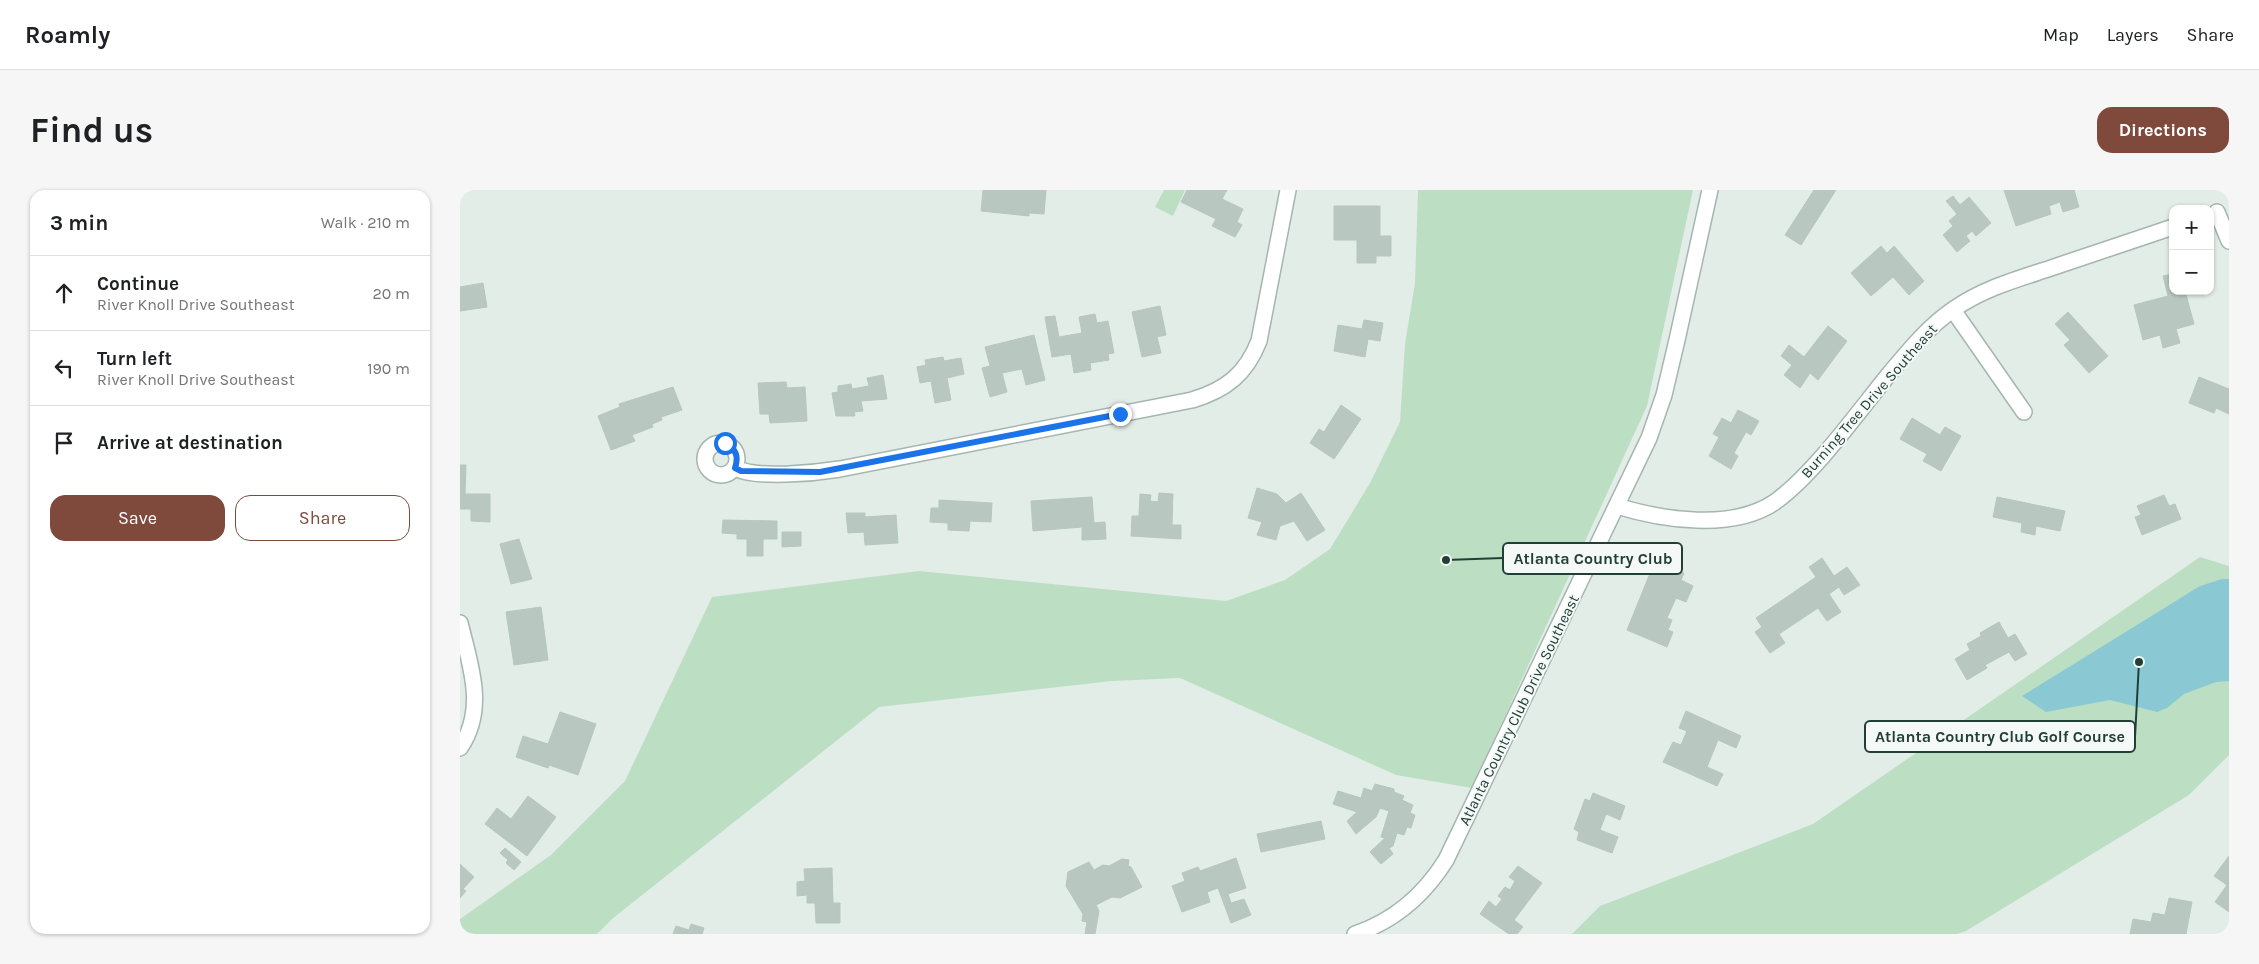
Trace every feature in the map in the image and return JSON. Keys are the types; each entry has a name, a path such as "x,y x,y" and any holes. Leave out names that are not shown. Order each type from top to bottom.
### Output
{"street":[{"path":"735,468 748,473 815,472 840,469 1192,400 1223,388 1244,370 1259,341 1288,190"},
{"name":"Atlanta Country Club Drive Southeast","path":"1355,934 1383,922 1406,906 1426,888 1442,866 1639,461 1658,414 1678,340 1710,190"},
{"path":"2219,211 2229,241"},
{"name":"Burning Tree Drive Southeast","path":"1617,506 1642,514 1700,520 1724,519 1750,513 1774,502 1814,464 1915,344 1953,310 1989,289 2169,228"},
{"path":"1953,310 2024,412"},
{"path":"460,623 475,682 475,700 470,727 460,748"}],"green space":[{"path":"1164,190 1185,190 1173,216 1155,207"},
{"path":"1418,190 1693,190 1647,406 1472,788 1396,775 1180,678 1112,681 879,707 612,919 597,934 460,934 460,919 551,855 625,781 712,597 919,571 1226,601 1285,580 1330,549 1370,483 1400,422 1405,344 1415,283"},
{"path":"2200,557 2229,566 2229,755 2189,795 1966,931 1957,934 1572,934 1600,906 1813,824"}],"water":[{"path":"2222,579 2229,579 2229,681 2216,682 2184,694 2167,708 2157,712 2110,700 2046,712 2022,696 2200,586"}],"building":[{"path":"983,190 1046,190 1044,214 1029,213 1029,216 981,211"},
{"path":"1187,190 1227,190 1222,199 1243,209 1237,222 1242,225 1235,237 1212,226 1216,219 1181,202"},
{"path":"1814,190 1836,190 1801,245 1785,235"},
{"path":"2004,190 2074,190 2079,207 2063,212 2060,202 2049,206 2051,214 2016,226"},
{"path":"1953,196 1960,205 1969,197 1991,223 1976,236 1972,231 1966,236 1970,241 1957,252 1943,235 1953,226 1949,221 1957,214 1946,201"},
{"path":"1334,206 1380,206 1380,236 1391,236 1391,256 1376,256 1376,263 1357,263 1357,240 1334,240"},
{"path":"1881,246 1887,253 1894,246 1924,281 1909,295 1893,277 1871,296 1851,273"},
{"path":"2169,275 2169,295 2186,295 2194,324 2176,329 2180,343 2163,348 2160,335 2143,340 2134,305 2168,296 2163,276"},
{"path":"483,283 487,307 460,311 460,287"},
{"path":"1160,306 1166,335 1157,337 1161,353 1142,357 1132,312"},
{"path":"2068,312 2108,356 2089,373 2064,345 2070,340 2055,324"},
{"path":"1095,314 1097,323 1108,321 1114,353 1108,354 1109,360 1090,363 1091,370 1074,373 1071,354 1052,357 1045,317 1055,316 1059,337 1082,333 1079,317"},
{"path":"1364,320 1383,323 1380,341 1368,339 1365,357 1334,351 1338,325 1362,329"},
{"path":"1828,326 1847,341 1818,380 1810,373 1800,388 1784,375 1792,365 1781,356 1789,345 1804,357"},
{"path":"1034,335 1045,380 1026,385 1022,369 1002,373 1007,392 990,397 982,368 990,366 985,347"},
{"path":"943,357 944,361 961,358 964,374 947,378 951,400 935,403 931,381 920,383 917,367 926,365 925,360"},
{"path":"883,375 887,399 861,401 863,411 854,412 855,416 836,416 832,393 838,392 838,386 851,384 852,389 869,386 867,378"},
{"path":"2199,377 2229,389 2229,414 2216,408 2214,413 2189,403"},
{"path":"786,382 787,388 805,387 807,421 770,423 769,414 760,414 758,383"},
{"path":"673,387 682,410 661,417 662,420 652,424 653,427 632,435 635,441 611,450 598,416 620,407 619,404"},
{"path":"1341,405 1361,419 1334,459 1310,443 1319,429 1324,432"},
{"path":"1738,410 1759,421 1751,435 1746,432 1734,453 1738,456 1731,469 1709,456 1719,437 1713,434 1722,418 1731,423"},
{"path":"1912,418 1940,435 1945,427 1961,436 1941,471 1923,461 1927,454 1900,439"},
{"path":"460,465 466,465 465,494 490,494 490,522 471,521 471,509 460,509"},
{"path":"1257,488 1277,494 1286,503 1301,493 1325,530 1307,541 1294,521 1280,526 1276,540 1257,535 1262,522 1248,518"},
{"path":"1159,493 1173,494 1172,525 1181,525 1181,539 1131,536 1132,516 1139,516 1140,494 1151,495 1150,501 1158,502"},
{"path":"2164,495 2169,506 2175,504 2181,519 2142,535 2135,517 2141,515 2137,506"},
{"path":"1092,497 1094,523 1105,522 1106,539 1082,540 1082,527 1033,531 1031,501"},
{"path":"1997,497 2065,511 2060,531 2036,526 2035,535 2021,532 2022,523 1993,517"},
{"path":"939,500 992,503 991,522 970,521 969,531 948,530 948,523 930,522 931,508 939,508"},
{"path":"846,513 865,513 865,517 896,515 898,543 865,545 864,532 848,533"},
{"path":"723,520 777,521 777,539 763,539 763,556 747,556 747,539 737,539 737,534 722,533"},
{"path":"782,532 801,532 801,546 782,547"},
{"path":"519,539 532,579 511,584 500,544"},
{"path":"1822,558 1834,576 1847,567 1860,585 1844,595 1839,587 1829,594 1841,612 1827,621 1818,608 1779,634 1785,643 1770,653 1755,632 1762,627 1756,618 1816,577 1809,567"},
{"path":"1655,561 1684,573 1681,580 1693,586 1686,602 1676,598 1667,618 1672,620 1668,630 1673,632 1667,647 1627,630"},
{"path":"541,607 548,660 514,665 506,612"},
{"path":"1999,622 2008,638 2015,634 2027,654 2015,661 2009,652 1985,665 1987,668 1967,680 1955,659 1970,650 1967,644 1981,636 1980,633"},
{"path":"1686,711 1741,736 1736,748 1718,740 1707,767 1723,774 1717,786 1663,762 1673,742 1681,745 1687,731 1679,728"},
{"path":"560,712 596,724 578,775 549,765 548,768 516,757 523,736 548,744"},
{"path":"1375,784 1394,789 1394,792 1404,796 1402,800 1413,805 1410,813 1415,815 1411,828 1407,827 1404,835 1397,833 1393,846 1389,848 1393,854 1381,864 1370,852 1385,838 1381,837 1389,811 1380,808 1376,817 1356,834 1347,821 1357,812 1333,804 1338,791 1361,798 1364,788 1372,791"},
{"path":"1593,793 1625,806 1620,820 1606,814 1600,830 1618,837 1612,853 1577,840 1579,832 1574,829 1585,799 1590,801"},
{"path":"528,796 556,817 527,856 485,824 497,808 511,819"},
{"path":"1321,821 1325,839 1261,852 1257,834"},
{"path":"505,848 521,862 514,870 506,863 508,860 500,853"},
{"path":"2229,856 2229,912 2215,902 2227,885 2214,876"},
{"path":"1236,858 1246,888 1228,894 1231,903 1244,899 1251,915 1231,923 1218,888 1207,892 1210,902 1182,912 1172,886 1185,881 1182,873 1198,867 1200,871"},
{"path":"1122,859 1129,860 1128,866 1131,867 1142,887 1120,898 1112,897 1096,905 1099,911 1095,934 1085,934 1087,922 1082,921 1083,914 1066,886 1068,872 1089,862 1094,870 1103,865 1109,866"},
{"path":"460,864 474,877 463,889 466,891 460,898"},
{"path":"1518,866 1542,883 1514,920 1523,927 1517,934 1509,934 1480,914 1489,901 1496,907 1502,899 1498,896 1505,887 1510,890 1515,881 1509,877"},
{"path":"832,868 833,903 840,903 840,923 816,923 815,903 807,903 807,895 797,896 797,882 805,881 804,869"},
{"path":"2169,898 2192,902 2186,934 2130,934 2133,919 2151,922 2153,913 2165,915"},
{"path":"691,924 704,928 702,934 673,934 676,926 689,930"}],"place":[{"name":"Atlanta Country Club","path":"1446,560"},
{"name":"Atlanta Country Club Golf Course","path":"2139,662"}],"route":[{"path":"725,443 732,447 736,453 737,461 735,468 741,471 748,473 815,472 840,469 1120,414"}]}
